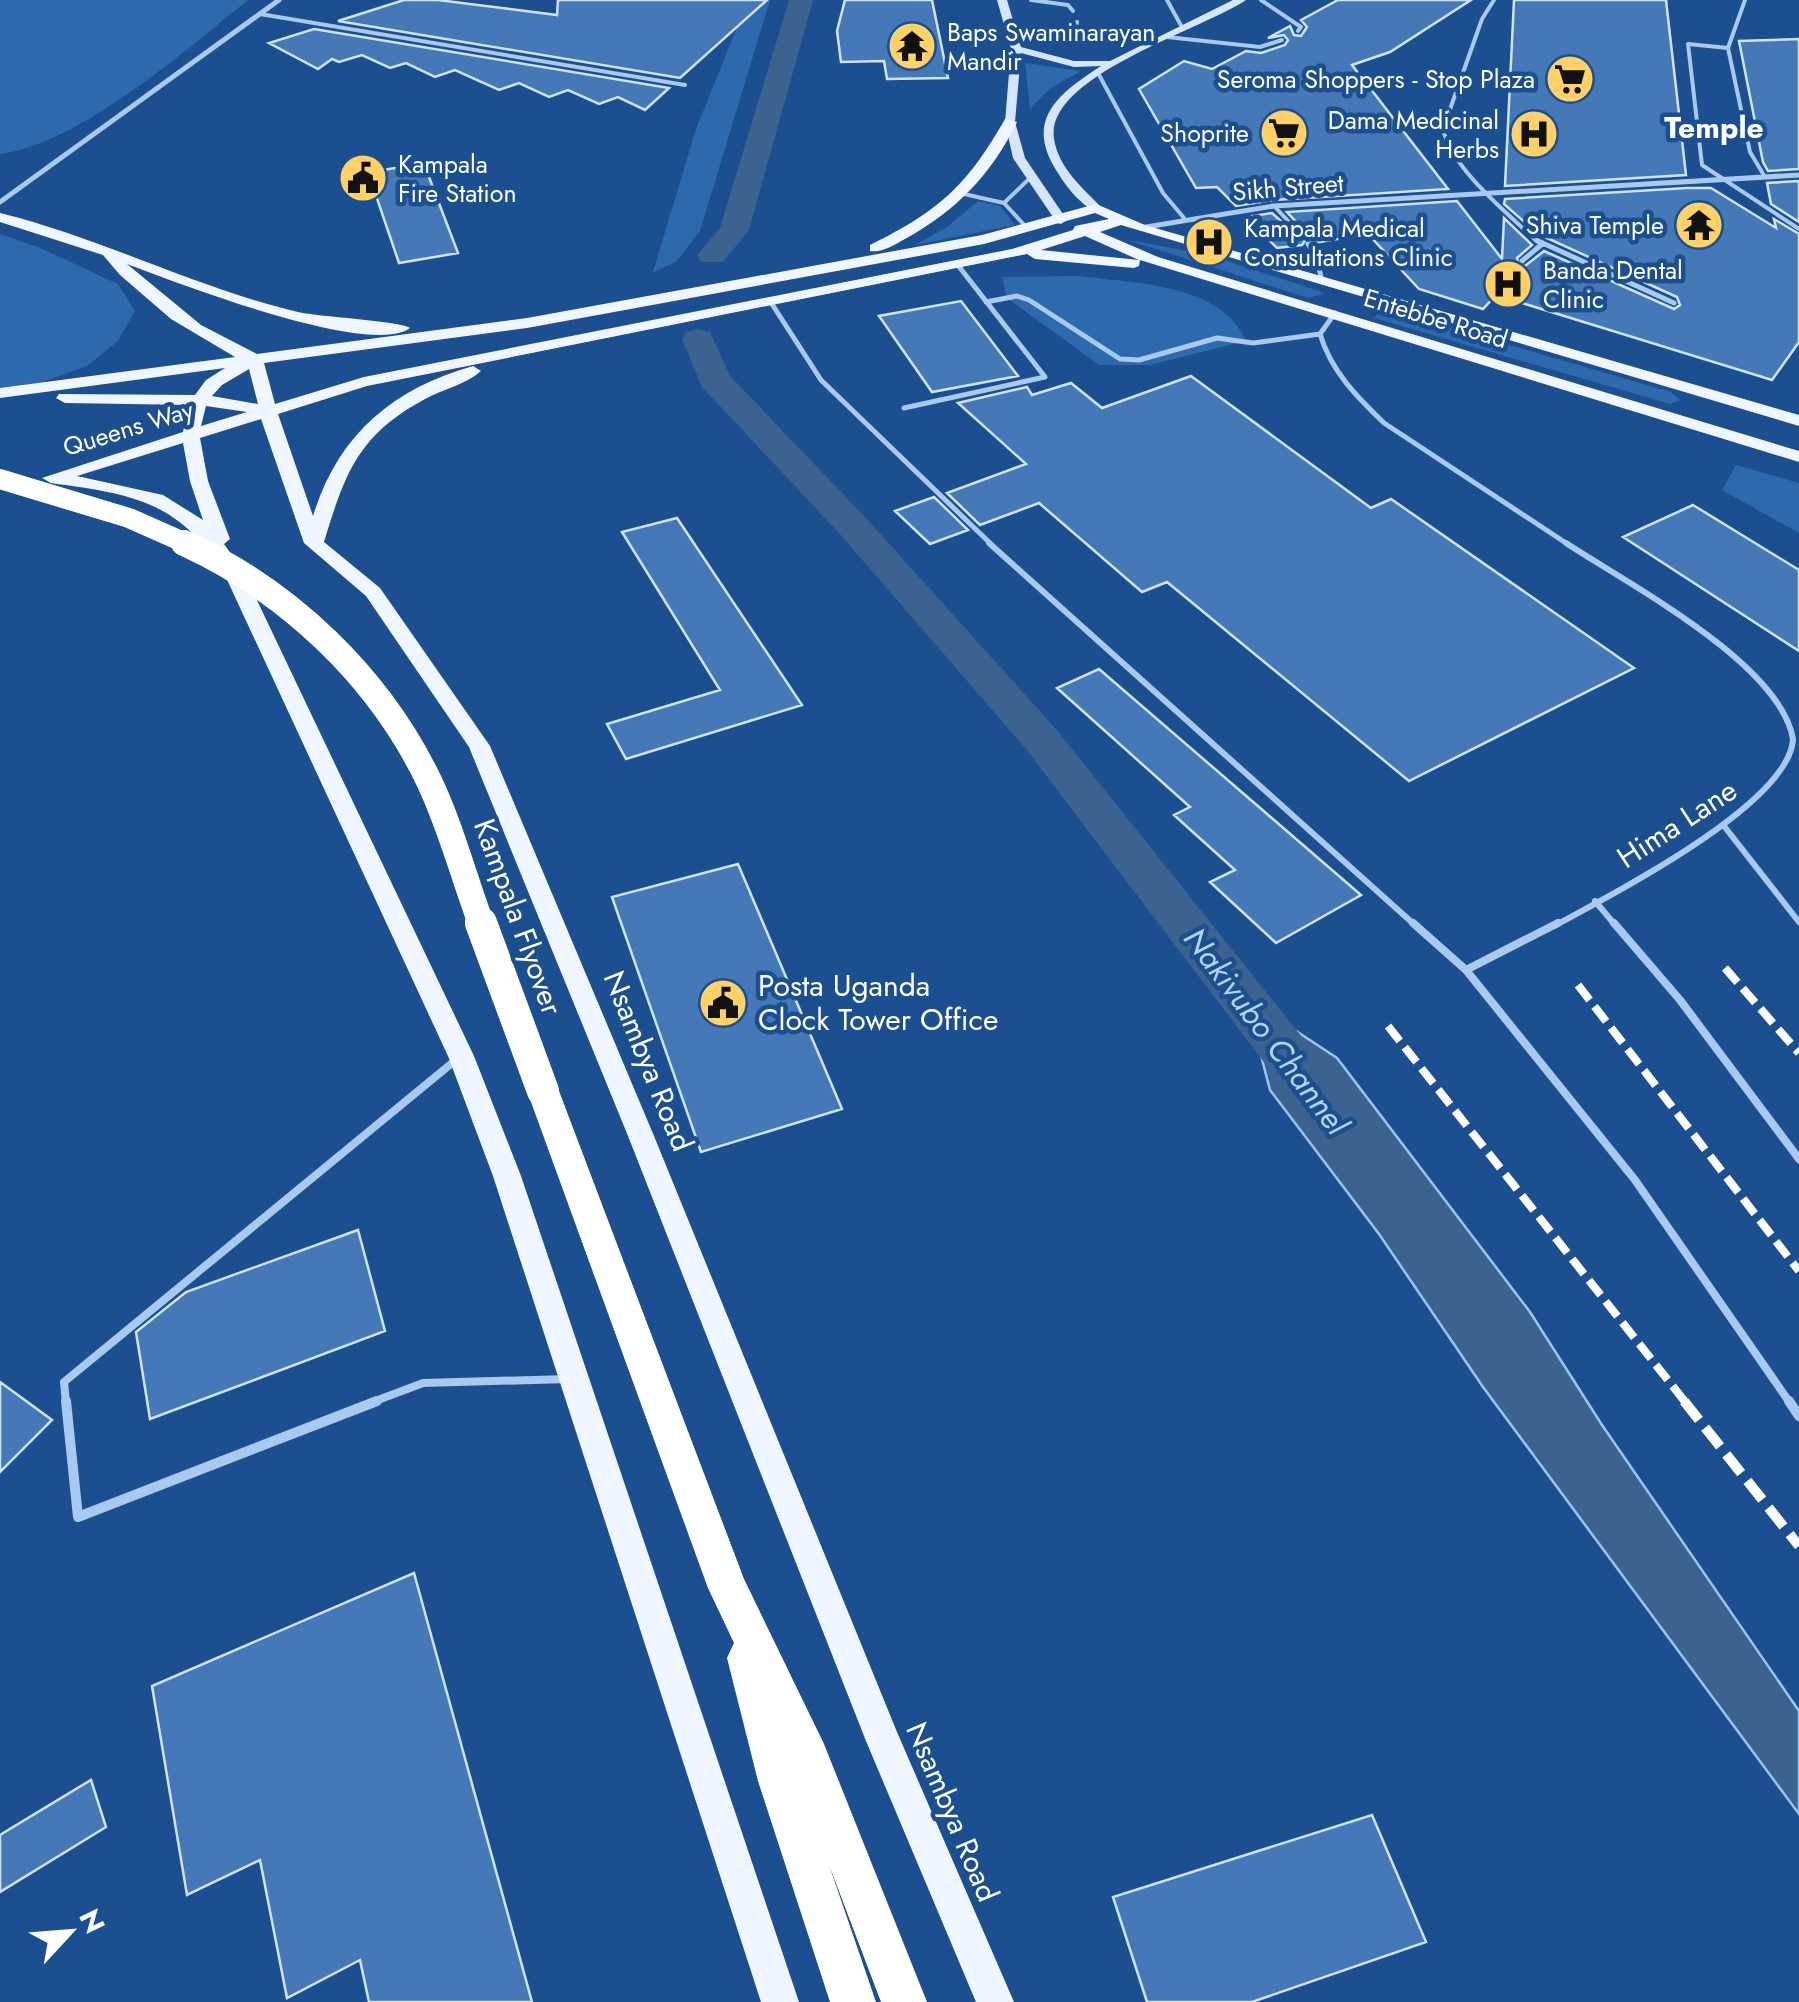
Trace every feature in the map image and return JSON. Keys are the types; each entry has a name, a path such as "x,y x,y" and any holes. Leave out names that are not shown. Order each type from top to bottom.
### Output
{"highway":[{"name":"Kampala Flyover","path":"0,480 52,490 140,520 210,555 288,603 342,655 386,710 426,776 728,1588"},
{"path":"728,1588 779,1781 854,2002"},
{"path":"728,1588 809,1759 904,2002"}],"main road":[{"path":"843,263 925,224 964,194 998,152 1010,122 1016,50 1002,0"},
{"path":"0,396 527,324 1061,220 1096,208 1052,154 1048,126 1052,113 1080,82 1241,0"},
{"path":"1016,50 1074,64 1096,65 1126,58"},
{"path":"1010,122 1020,158 1061,220"},
{"name":"Entebbe Road","path":"1096,208 1140,228 1799,420"},
{"path":"0,217 50,228 211,292 314,320 390,329 527,324"},
{"name":"Entebbe Road","path":"1061,220 1181,269 1799,457"},
{"path":"314,543 333,481 345,457 404,402 446,382 563,341 1014,253 1120,221"},
{"path":"103,248 146,292 207,335 254,359"},
{"path":"1014,253 1181,269"},
{"name":"Queens Way","path":"0,480 51,478 364,382 563,341"},
{"path":"254,359 213,384 193,413 192,465 230,565 461,1056 506,1176 780,2002"},
{"name":"Nsambya Road","path":"254,359 278,450 314,543 373,592 479,746 641,1136 876,1723 994,2002"},
{"path":"0,396 201,400 268,412"},
{"path":"1730,437 1738,402"},
{"path":"51,478 109,485 171,504 213,537 230,565"}],"street":[{"path":"0,202 279,0"},
{"name":"Sikh Street","path":"1140,228 1274,206 1799,175"}],"lane":[{"path":"1031,0 1068,5 1073,11"},
{"path":"1167,0 1183,29"},
{"path":"1262,0 1301,27 1298,32"},
{"path":"1494,0 1482,19 1444,129 1446,142 1486,194 1541,245 1674,304"},
{"path":"1745,0 1728,48 1750,152 1764,177"},
{"path":"260,14 684,85"},
{"path":"1012,37 1076,30 1076,22"},
{"path":"1167,37 1260,47 1282,40"},
{"path":"1728,48 1688,44 1702,165 1799,229"},
{"path":"1098,73 1163,192 1184,218"},
{"path":"1004,203 1031,178"},
{"path":"964,194 1004,203 1028,229"},
{"path":"1274,206 1291,224"},
{"path":"1308,244 1317,258 1322,282"},
{"path":"1522,262 1541,245"},
{"path":"904,408 1045,377 958,264"},
{"path":"986,302 1016,296 1029,300 1120,359 1139,360 1217,338 1253,343 1320,334 1335,313"},
{"path":"770,301 821,380 1032,584 1466,970 1634,1180 1799,1416"},
{"name":"Hima Lane","path":"1320,334 1324,356 1384,423 1707,635 1764,686 1790,724 1796,749 1765,793 1724,826 1542,933 1466,970"},
{"path":"1724,826 1799,922"},
{"path":"1594,901 1680,1000 1799,1159"},
{"path":"461,1056 64,1382 78,1517 422,1384 574,1378"}],"shaded area":[{"path":"0,0 248,0 163,69 97,114 31,147 0,154"},
{"path":"748,0 770,0 700,231 676,262 653,272 696,129"},
{"path":"1025,63 1081,71 1051,88 1030,109"},
{"path":"978,201 1000,206 1015,225 915,245 947,227"},
{"path":"0,234 118,284 135,311 118,341 87,366 0,397"},
{"path":"1128,240 1209,255 1325,293 1308,298"},
{"path":"1079,276 1148,284 1196,297 1217,307 1234,322 1246,341 1150,365 1099,365 1007,298 1002,277"},
{"path":"1383,308 1671,392 1680,400 1670,404 1374,318"},
{"path":"1736,465 1799,483 1799,533 1722,490"}],"water":[{"path":"1246,998 1337,1058 1530,1312 1602,1425 1799,1711 1799,1814 1483,1387 1379,1234 1270,1090"}],"building":[{"path":"404,0 438,0 557,15 558,0 767,0 680,78 338,21"},
{"path":"845,0 932,0 948,78 887,79 884,61 841,62 837,31"},
{"path":"1338,0 1471,0 1390,52 1352,65 1358,73 1346,80 1370,88 1448,189 1236,206 1217,187 1196,188 1139,89 1184,61 1212,69 1246,51 1261,53 1285,45 1288,40 1284,35 1268,38 1290,26 1294,35 1301,36 1307,27 1301,20"},
{"path":"1514,0 1666,0 1686,175 1505,186"},
{"path":"314,29 669,88 645,110 618,97 599,104 568,90 549,97 519,83 499,90 455,70 435,77 406,63 390,68 362,55 339,62 332,59 318,69 269,43"},
{"path":"1799,39 1799,169 1768,171 1739,41"},
{"path":"424,164 458,253 399,263 368,172"},
{"path":"1799,181 1799,222 1771,204 1767,183"},
{"path":"1711,188 1776,228 1774,219 1799,234 1799,342 1772,380 1496,295 1483,309 1419,289 1368,234 1314,243 1307,238 1302,245 1277,248 1246,217 1272,213 1291,230 1296,222 1287,212 1457,201 1502,259 1504,218 1532,245 1517,258 1519,266 1525,266 1544,251 1674,309 1680,305 1677,297 1538,234 1504,204 1505,199"},
{"path":"961,301 1018,376 932,392 879,316"},
{"path":"1191,376 1371,508 1391,499 1634,668 1409,781 1167,582 1142,592 1039,503 980,525 947,493 1026,464 958,403 1027,387 1032,395 1071,383 1102,408"},
{"path":"934,497 968,530 930,544 895,511"},
{"path":"1693,505 1799,570 1799,651 1623,537"},
{"path":"677,518 802,705 626,759 607,724 720,690 622,532"},
{"path":"1099,669 1361,895 1276,943 1210,882 1235,870 1174,815 1190,807 1057,688"},
{"name":"Posta Uganda Clock Tower Office","path":"738,864 842,1109 701,1152 612,897"},
{"path":"358,1230 385,1331 150,1419 136,1332 186,1292"},
{"path":"0,1382 52,1420 0,1472"},
{"path":"414,1573 532,2002 369,2002 360,1960 287,1998 260,1860 187,1895 152,1686"},
{"path":"91,1780 106,1827 0,1892 0,1835"},
{"path":"1372,1815 1426,1942 1252,2002 1147,2002 1113,1897"}],"waterway":[{"name":"Nakivubo Channel","path":"712,255 734,230 801,0"},
{"name":"Nakivubo Channel","path":"698,339 714,380 852,525 1041,739 1284,1051"}],"railway":[{"path":"1725,968 1799,1053"},
{"path":"1578,985 1799,1271"},
{"path":"1388,1026 1686,1403"},
{"path":"1684,1401 1799,1546"}],"place":[{"name":"Baps Swaminarayan Mandir","path":"912,46"},
{"name":"Seroma Shoppers - Stop Plaza","path":"1570,79"},
{"name":"Shoprite","path":"1284,133"},
{"name":"Dama Medicinal Herbs","path":"1534,134"},
{"name":"Kampala Fire Station","path":"363,178"},
{"name":"Shiva Temple","path":"1699,225"},
{"name":"Kampala Medical Consultations Clinic","path":"1209,242"},
{"name":"Banda Dental Clinic","path":"1508,284"},
{"name":"Posta Uganda Clock Tower Office","path":"723,1003"}],"district":[{"name":"Temple","path":"1714,128"}]}
